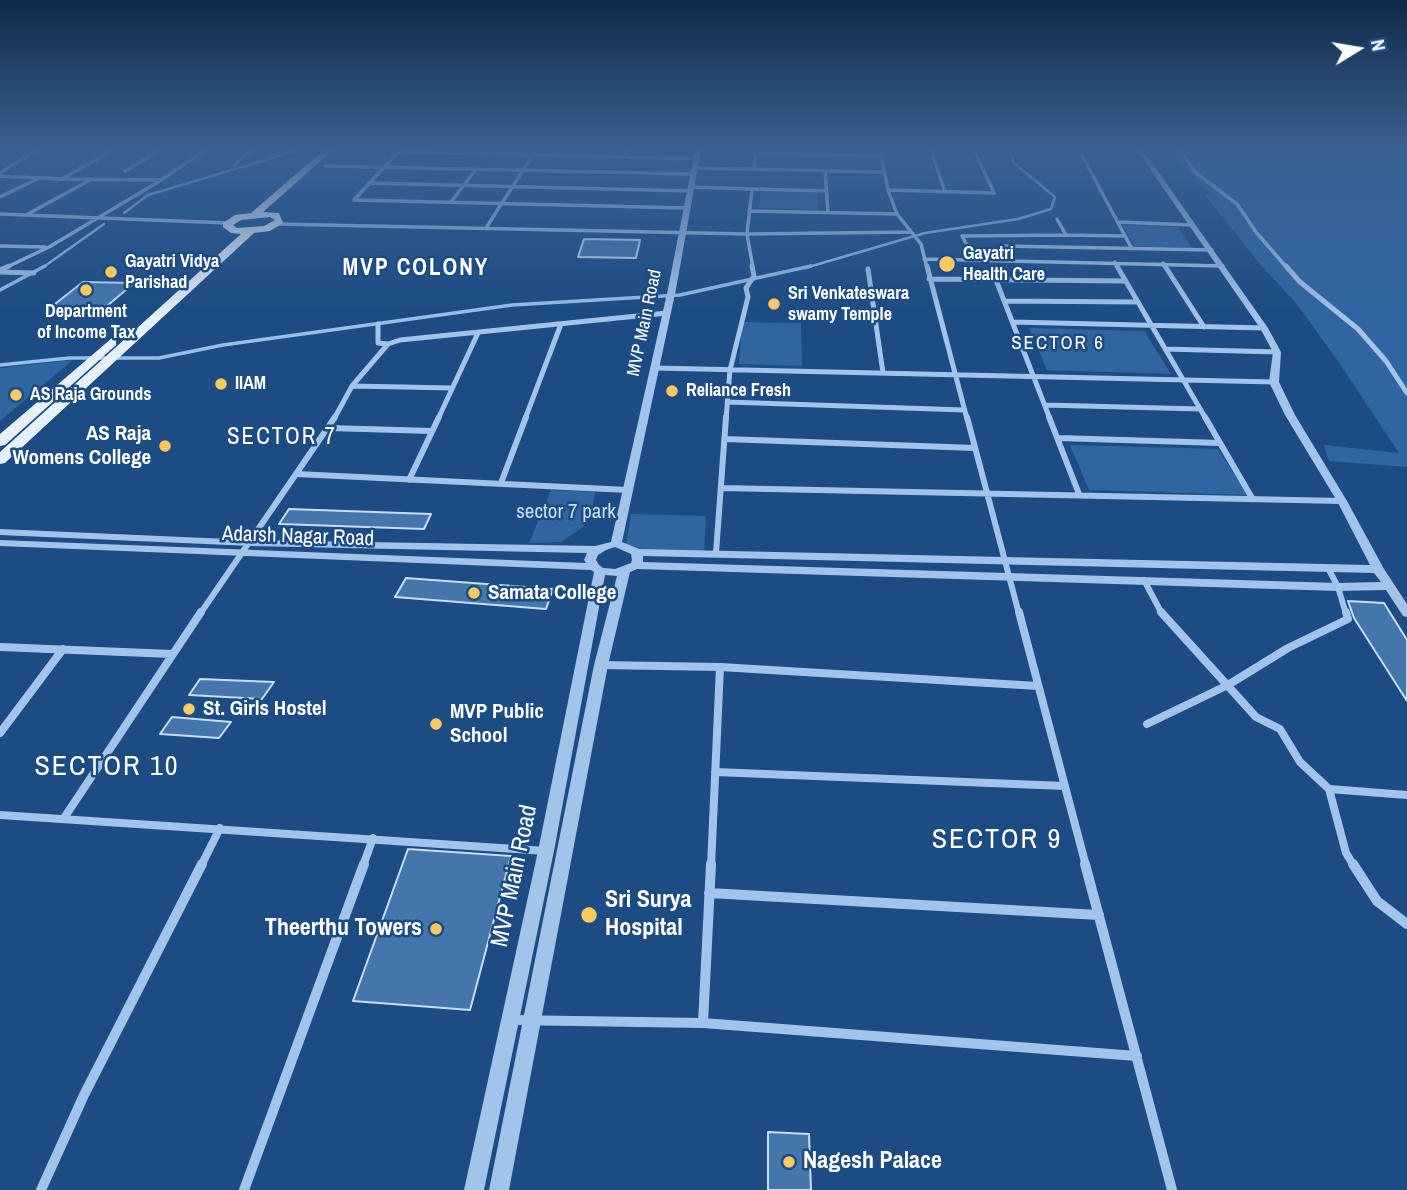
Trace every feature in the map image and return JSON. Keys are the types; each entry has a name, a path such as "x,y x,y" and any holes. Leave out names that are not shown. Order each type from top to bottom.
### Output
{"main road":[{"path":"0,460 103,366 232,227 265,206"},
{"path":"270,214 280,206"},
{"path":"232,227 250,231 277,224 279,218 270,214 255,214"},
{"path":"0,442 110,344 129,337 250,231"},
{"path":"211,252 227,252"},
{"path":"43,404 62,404"}],"street":[{"path":"25,215 42,206"},
{"path":"0,271 49,247 117,206"},
{"path":"486,228 500,206"},
{"path":"572,206 687,208"},
{"path":"716,553 730,370 748,297 746,288 754,276 747,234 750,206"},
{"path":"827,206 828,212"},
{"path":"894,206 897,214 919,241 1172,1190"},
{"path":"1109,206 1130,247"},
{"path":"1179,206 1264,328 1277,352 1274,382 1290,415 1342,501 1388,586 1407,613"},
{"path":"1238,206 1256,232 1300,282 1358,329 1386,361 1407,393"},
{"name":"MVP Main Road","path":"616,544 673,289 687,208"},
{"path":"749,211 897,214"},
{"path":"0,214 232,227"},
{"path":"1057,219 1066,235"},
{"path":"1118,222 1193,225"},
{"path":"277,224 747,234 912,233"},
{"path":"996,235 1012,260"},
{"path":"975,260 962,236 1125,236"},
{"path":"0,246 49,247"},
{"path":"1003,246 1212,250"},
{"path":"924,259 1223,266"},
{"path":"1115,262 1251,498"},
{"path":"1163,263 1205,327"},
{"path":"868,270 883,373"},
{"path":"0,271 34,273"},
{"path":"929,279 1126,281"},
{"path":"996,280 1080,494"},
{"path":"1004,301 1138,302"},
{"path":"378,324 378,343 388,344 400,340 667,313"},
{"path":"1013,322 1264,328"},
{"path":"501,483 561,324"},
{"path":"409,480 478,333"},
{"path":"64,818 172,654 329,428 352,386 388,344"},
{"path":"1165,349 1277,352"},
{"path":"655,368 1274,382"},
{"path":"352,386 452,388"},
{"path":"727,402 964,410"},
{"path":"1045,405 1200,410"},
{"path":"329,428 432,432"},
{"path":"1058,438 1220,443"},
{"path":"725,439 975,448"},
{"path":"297,474 628,490"},
{"path":"721,488 1342,501"},
{"path":"0,531 251,543 597,550 616,544 628,547 632,563 601,665 499,1190"},
{"name":"Adarsh Nagar Road","path":"0,543 597,569"},
{"name":"MVP Main Road","path":"474,1190 546,851 597,569 591,556 597,550"},
{"path":"597,569 716,553 1378,569"},
{"path":"632,563 1338,587 1388,586"},
{"path":"1147,724 1228,685 1288,648 1348,619 1338,587 1328,568"},
{"path":"1144,580 1164,617 1256,717 1280,729 1300,762 1329,789 1346,853 1377,901 1407,924"},
{"path":"0,647 172,654"},
{"path":"0,733 62,649"},
{"path":"601,665 720,667 1038,686"},
{"path":"703,1023 720,667"},
{"path":"715,772 1065,786"},
{"path":"1329,789 1407,795"},
{"path":"0,815 546,851"},
{"path":"41,1190 84,1095 220,828"},
{"path":"244,1190 373,838"},
{"path":"709,893 1099,915"},
{"path":"510,1020 703,1023 1137,1056"}],"green space":[{"path":"759,206 818,206 818,210 759,208"},
{"path":"1213,206 1407,206 1407,467 1329,461 1324,445 1399,453 1296,303 1259,263"},
{"path":"1122,225 1178,227 1192,248 1134,246"},
{"path":"742,322 801,323 802,366 739,364"},
{"path":"1029,328 1144,331 1171,374 1047,370"},
{"name":"AS Raja Grounds","path":"73,360 0,421 0,368"},
{"path":"1070,445 1218,449 1247,495 1089,490"},
{"name":"sector 7 park","path":"551,490 595,492 590,518 583,527 561,542 529,543"},
{"path":"631,514 706,516 704,554 625,551"}],"building":[{"path":"584,239 640,240 636,258 578,257"},
{"path":"83,282 134,283 100,312 46,311"},
{"path":"289,509 431,514 424,529 279,524"},
{"name":"Samata College","path":"406,578 553,589 546,609 395,597"},
{"path":"1348,601 1384,603 1407,640 1407,701 1354,618"},
{"path":"200,679 274,682 262,699 189,695"},
{"path":"172,717 231,722 219,738 160,734"},
{"name":"Theerthu Towers","path":"408,849 511,856 470,1010 353,1001"},
{"name":"Nagesh Palace","path":"768,1132 809,1134 811,1190 768,1190"}],"waterway":[{"path":"124,213 134,206"},
{"path":"805,268 925,233 1018,219 1051,209 1052,206"},
{"path":"44,266 104,224"},
{"path":"0,290 44,266"},
{"path":"0,365 69,358 159,358 223,345 512,305 680,295 811,266"}],"place":[{"name":"Gayatri Health Care","path":"947,264"},
{"name":"Gayatri Vidya Parishad","path":"111,272"},
{"name":"Department of Income Tax","path":"86,290"},
{"name":"Sri Venkateswara swamy Temple","path":"774,304"},
{"name":"IIAM","path":"221,384"},
{"name":"Reliance Fresh","path":"672,391"},
{"name":"AS Raja Grounds","path":"16,395"},
{"name":"AS Raja Womens College","path":"165,446"},
{"name":"Samata College","path":"474,593"},
{"name":"St. Girls Hostel","path":"189,709"},
{"name":"MVP Public School","path":"436,724"},
{"name":"Sri Surya Hospital","path":"589,915"},
{"name":"Theerthu Towers","path":"436,929"},
{"name":"Nagesh Palace","path":"789,1162"}],"district":[{"name":"MVP COLONY","path":"416,269"},
{"name":"SECTOR 6","path":"1058,344"},
{"name":"SECTOR 7","path":"282,438"},
{"name":"SECTOR 10","path":"107,767"},
{"name":"SECTOR 9","path":"997,840"}]}
